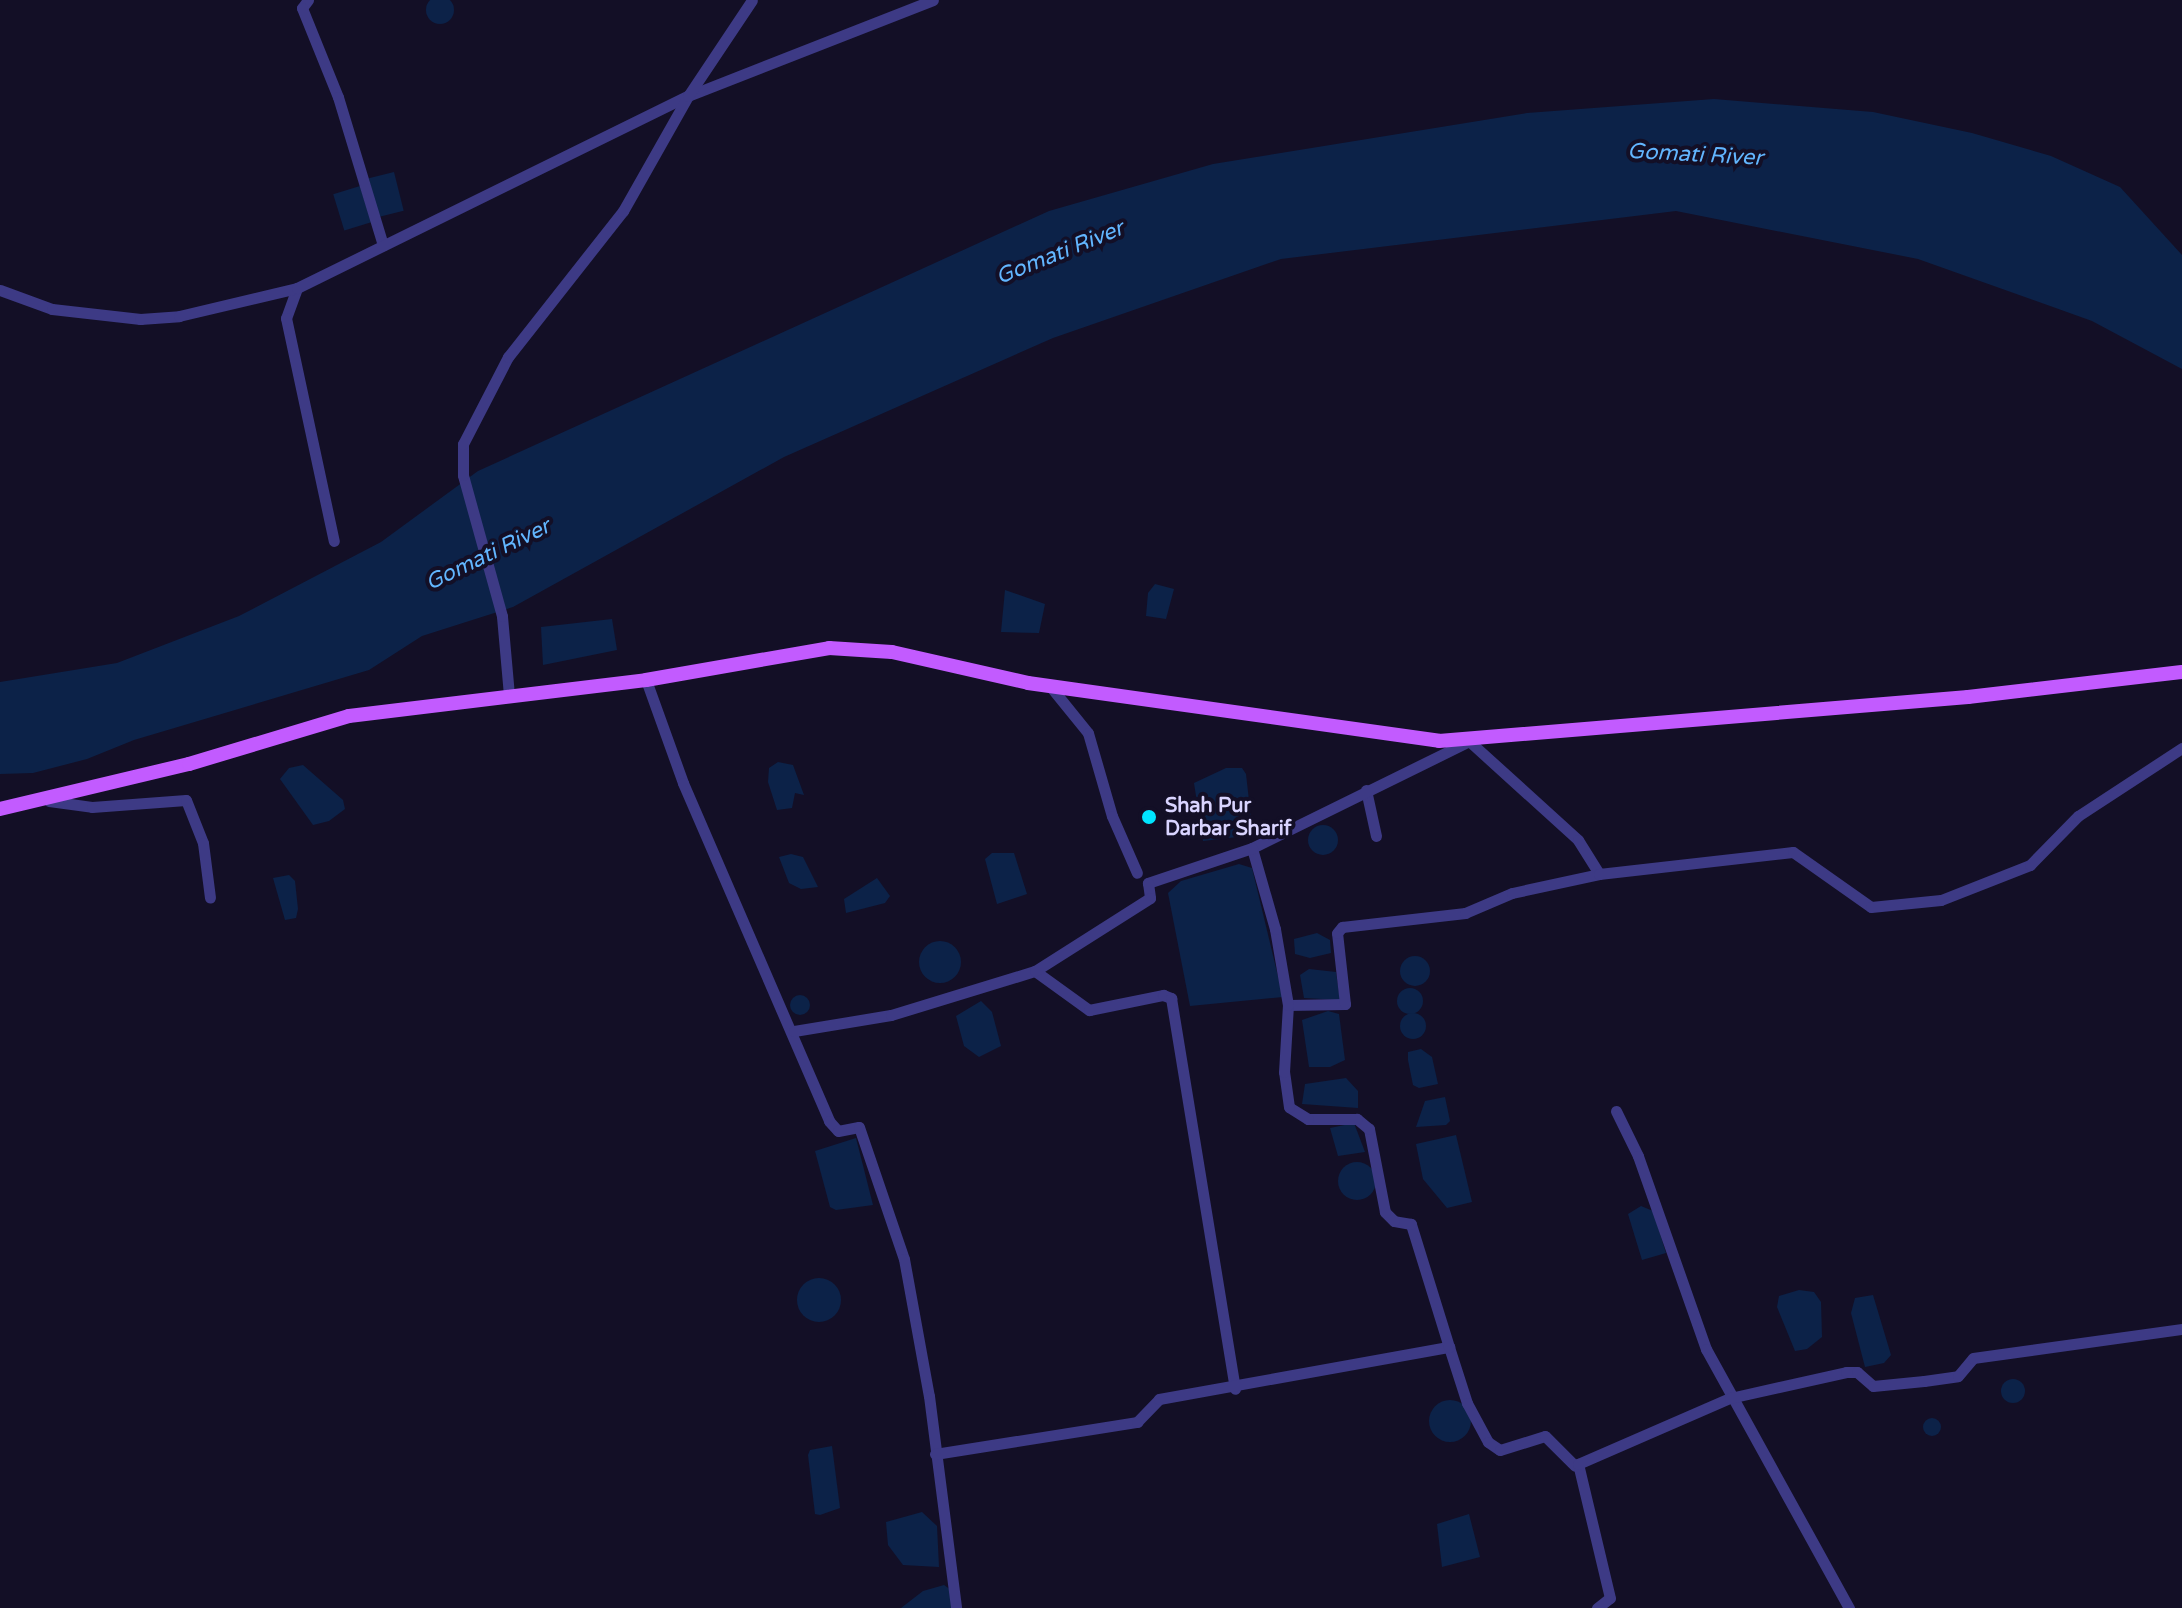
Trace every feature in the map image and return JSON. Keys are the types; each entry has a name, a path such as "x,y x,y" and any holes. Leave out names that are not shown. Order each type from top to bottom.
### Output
{"main road":[{"path":"0,809 49,801 349,716 646,680 829,648 892,652 1050,686 1409,738 1469,741 1968,697 2182,672"}],"street":[{"path":"308,0 302,8 338,97 383,245"},
{"path":"509,695 502,616 463,475 463,444 508,357 623,211 688,96 752,0"},
{"path":"0,290 52,309 140,319 179,316 297,288 688,96 933,0"},
{"path":"297,288 286,318 334,541"},
{"path":"646,680 683,783 794,1031 829,1121 838,1131 859,1127 904,1259 956,1608"},
{"path":"1050,686 1088,733 1112,816 1137,873"},
{"path":"794,1031 891,1015 1035,971 1150,898 1148,883 1252,848 1469,741 1578,840 1599,874"},
{"path":"1288,1005 1345,1004 1337,933 1342,927 1465,913 1512,893 1599,874 1793,852 1862,905 1941,900 2030,865 2078,816 2182,748"},
{"path":"1366,790 1376,836"},
{"path":"49,801 92,807 183,798 203,843 210,898"},
{"path":"1252,848 1275,929 1288,1005 1284,1072 1289,1107 1308,1119 1357,1119 1369,1129 1385,1212 1394,1221 1411,1224 1467,1403 1488,1442 1500,1450 1545,1436 1575,1466 1610,1598 1597,1608"},
{"path":"1035,971 1089,1010 1163,995 1171,998 1235,1389"},
{"path":"1616,1111 1638,1156 1706,1349 1730,1398 1849,1608"},
{"path":"1575,1466 1730,1398 1852,1371 1873,1386 1945,1379 1958,1376 1973,1358 2182,1329"},
{"path":"935,1454 1137,1422 1159,1399 1235,1389 1449,1347"}],"water":[{"path":"440,-4 450,0 454,10 450,20 440,24 430,20 426,10 430,0"},
{"name":"Gomati River","path":"1714,99 1873,112 1972,133 2051,156 2120,187 2182,255 2182,369 2092,321 1918,259 1676,211 1281,259 1053,338 784,457 513,607 422,636 369,670 134,740 87,759 33,773 0,774 0,682 117,663 239,616 381,542 478,471 1049,211 1213,164 1527,113"},
{"path":"394,172 404,211 378,217 369,178"},
{"path":"360,186 371,222 344,231 333,194"},
{"path":"1155,584 1174,589 1166,619 1146,616 1148,593"},
{"path":"1005,590 1045,604 1039,633 1001,632"},
{"path":"612,619 617,650 543,665 541,627"},
{"path":"778,762 793,765 804,795 795,793 792,808 777,810 768,782 769,768"},
{"path":"303,765 343,800 345,809 329,821 313,825 280,779 289,768"},
{"path":"1226,768 1242,768 1246,774 1252,827 1237,837 1203,841 1194,783"},
{"path":"1323,825 1329,826 1337,834 1337,846 1329,854 1323,855 1317,854 1309,846 1308,840 1309,834 1317,826"},
{"path":"992,853 1014,853 1027,894 997,904 985,859"},
{"path":"791,854 803,857 818,887 801,889 789,883 779,857"},
{"path":"1239,864 1252,868 1283,997 1190,1006 1168,893 1181,881"},
{"path":"289,875 295,881 298,909 296,918 285,920 273,878"},
{"path":"877,878 890,896 885,903 846,913 844,899"},
{"path":"1317,933 1330,940 1331,953 1310,958 1295,954 1294,939"},
{"path":"940,941 955,947 961,962 955,977 940,983 925,977 919,962 925,947"},
{"path":"1415,956 1426,960 1430,971 1426,982 1415,986 1404,982 1400,971 1404,960"},
{"path":"1309,969 1336,972 1340,1000 1304,998 1300,975"},
{"path":"1410,988 1419,992 1423,1001 1419,1010 1410,1014 1401,1010 1397,1001 1401,992"},
{"path":"800,995 807,998 810,1005 807,1012 800,1015 793,1012 790,1005 793,998"},
{"path":"981,1001 992,1012 1001,1046 979,1057 964,1046 956,1016"},
{"path":"1328,1011 1339,1014 1345,1060 1330,1067 1309,1067 1302,1020"},
{"path":"1413,1013 1422,1017 1426,1026 1422,1035 1413,1039 1404,1035 1400,1026 1404,1017"},
{"path":"1421,1049 1432,1057 1438,1084 1419,1088 1413,1085 1408,1052"},
{"path":"1346,1078 1358,1091 1358,1108 1302,1104 1305,1084"},
{"path":"1445,1097 1450,1121 1446,1125 1416,1127 1425,1101"},
{"path":"1354,1123 1365,1152 1338,1156 1330,1128"},
{"path":"1456,1135 1472,1202 1447,1208 1423,1179 1416,1144"},
{"path":"856,1138 873,1205 836,1210 830,1207 815,1151"},
{"path":"1357,1162 1370,1168 1376,1181 1370,1194 1357,1200 1344,1194 1338,1181 1344,1168"},
{"path":"1641,1206 1653,1211 1666,1253 1642,1260 1628,1214"},
{"path":"819,1278 834,1285 841,1300 834,1315 819,1322 804,1315 797,1300 804,1285"},
{"path":"1799,1290 1814,1292 1821,1302 1822,1337 1807,1349 1795,1351 1777,1307 1779,1296"},
{"path":"1873,1295 1891,1355 1884,1363 1865,1367 1851,1313 1855,1298"},
{"path":"2013,1379 2024,1386 2025,1391 2018,1402 2013,1403 2002,1396 2001,1391 2008,1380"},
{"path":"1450,1400 1465,1406 1471,1421 1465,1436 1450,1442 1435,1436 1429,1421 1435,1406"},
{"path":"1932,1418 1941,1427 1932,1436 1923,1427"},
{"path":"832,1446 840,1508 815,1514 808,1455 810,1450"},
{"path":"922,1512 937,1526 939,1567 903,1565 888,1545 886,1522"},
{"path":"1469,1514 1480,1557 1442,1567 1437,1524"},
{"path":"944,1585 951,1590 952,1608 901,1608 923,1591"}],"place":[{"name":"Shah Pur Darbar Sharif","path":"1149,817"}]}
